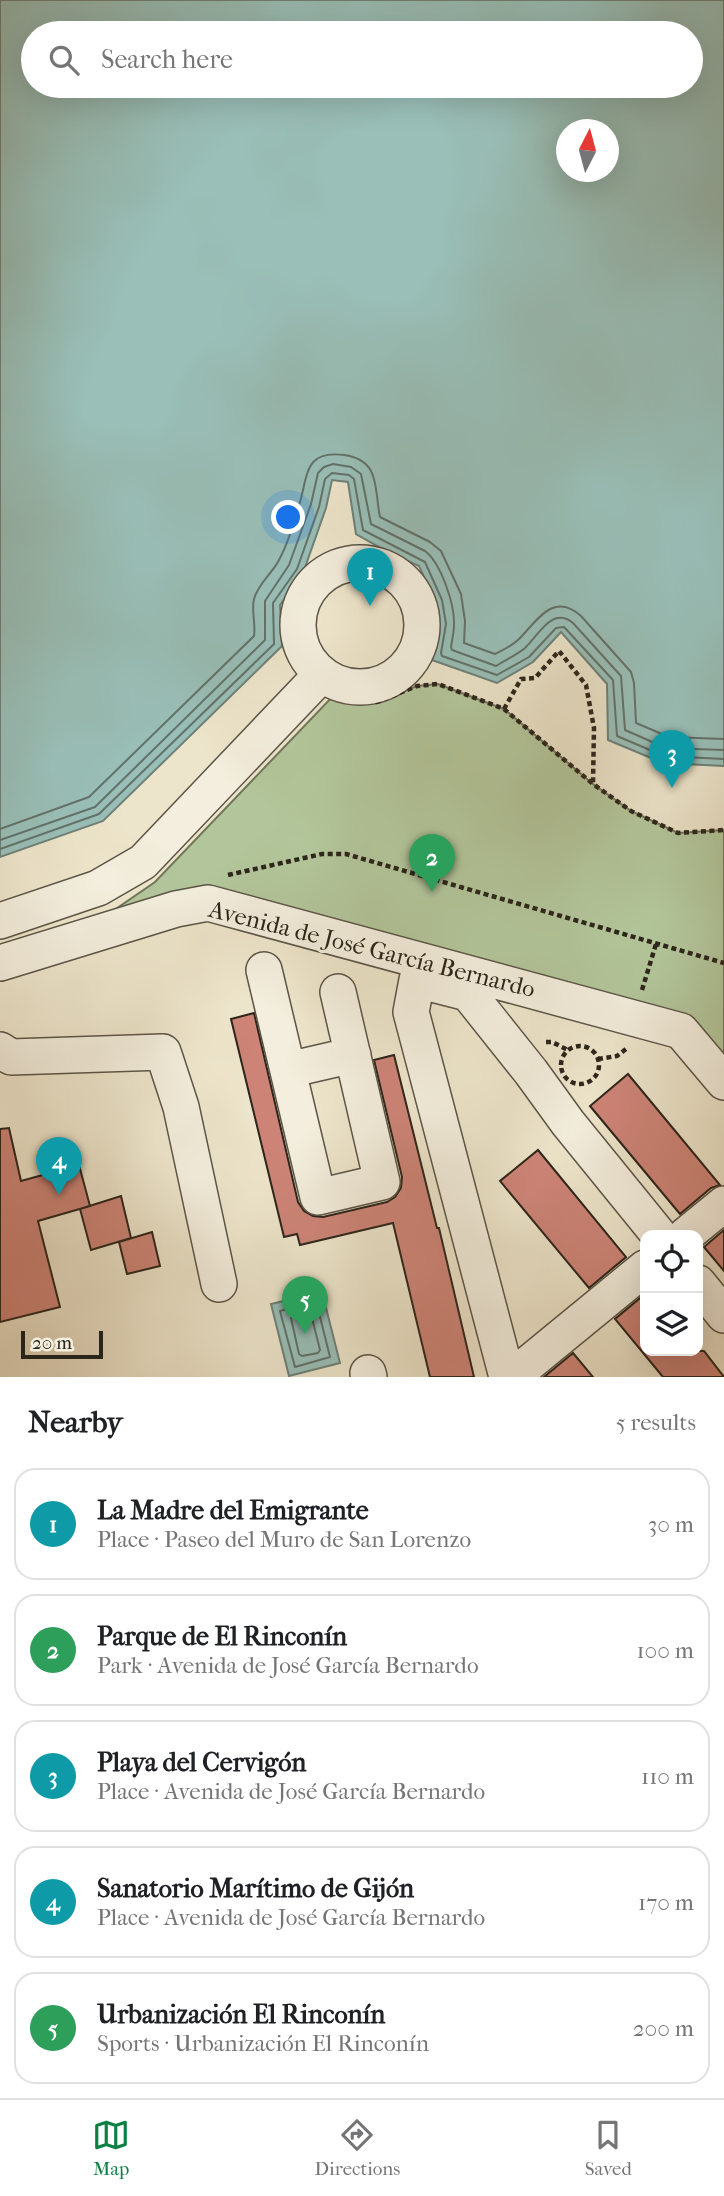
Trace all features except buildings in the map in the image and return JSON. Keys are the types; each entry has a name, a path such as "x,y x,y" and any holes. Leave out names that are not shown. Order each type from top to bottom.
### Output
{"street":[{"path":"0,921 98,888 143,862 328,685"},
{"name":"Avenida de José García Bernardo","path":"0,963 186,907 208,903 681,1031 724,1082"},
{"path":"264,970 318,1197 382,1182 338,992"},
{"path":"640,1272 509,1377 411,1012 417,980 468,993 655,1230"},
{"path":"0,1050 11,1057 163,1052 181,1107 219,1284"},
{"path":"288,1070 353,1055"},
{"path":"692,1230 724,1204"},
{"path":"703,1289 724,1315"}],"path":[{"path":"504,709 521,679 535,678 559,651 586,685 594,728 593,784"},
{"path":"328,685 377,702 417,686 438,684 504,709 593,784 631,811 678,833 724,830"},
{"path":"220,881 229,875 296,859 322,854 346,854 724,963"},
{"path":"634,1018 656,944"},
{"path":"582,1046 595,1053 599,1067 592,1079 578,1083 565,1076 561,1063 568,1050 582,1046"}],"green space":[{"path":"438,684 504,709 593,784 631,811 678,833 724,830 724,1082 681,1031 208,903 113,911 155,882 334,695 377,702 417,686"}],"water":[{"path":"0,0 724,0 724,766 663,763 608,740 607,684 561,632 533,662 497,683 432,660 439,624 435,601 419,566 356,534 348,482 332,480 326,508 303,573 280,605 282,646 103,821 0,857"},
{"path":"322,1292 340,1363 289,1376 271,1304"}],"place":[{"name":"La Madre del Emigrante","path":"370,606"},
{"name":"Playa del Cervigón","path":"672,788"},
{"name":"Parque de El Rinconín","path":"432,892"},
{"name":"Sanatorio Marítimo de Gijón","path":"59,1195"},
{"name":"Urbanización El Rinconín","path":"305,1334"}]}
